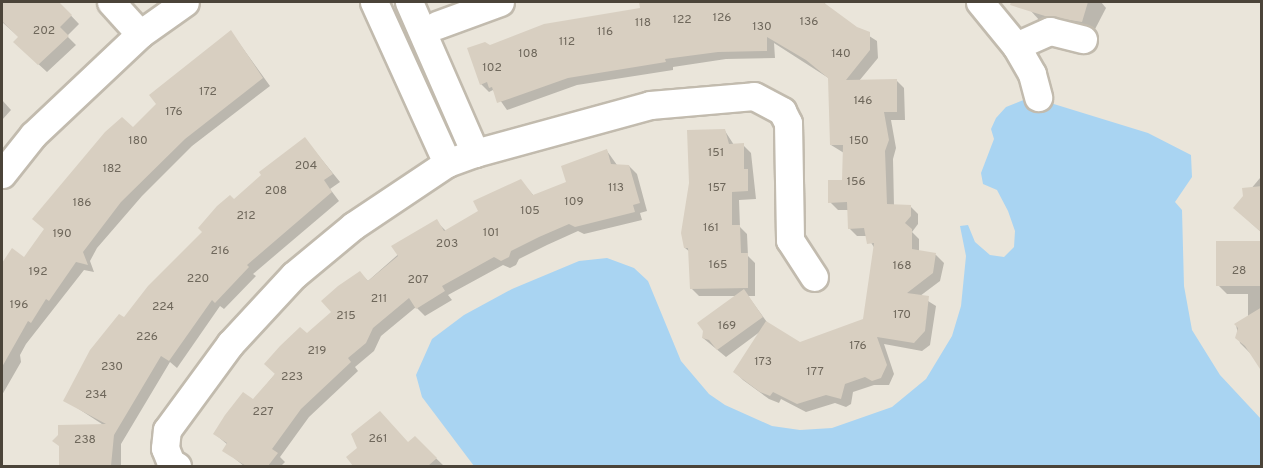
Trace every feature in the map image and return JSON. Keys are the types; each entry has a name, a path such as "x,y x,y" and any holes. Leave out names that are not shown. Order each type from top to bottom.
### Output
{"street":[{"path":"111,2 140,34"},
{"path":"2,174 33,135 140,34 185,2"},
{"path":"374,2 447,163"},
{"path":"409,2 475,153"},
{"path":"437,25 500,2"},
{"path":"980,2 1016,46 1032,74 1038,97"},
{"path":"1016,46 1050,31 1083,39"},
{"path":"177,466 171,463 165,448 167,430 230,344 294,275 353,226 447,163 475,153 650,105 754,96 782,111 788,123 790,240 814,277"}],"shaded area":[{"path":"2,2 1261,2 1261,466 2,466"}],"water":[{"path":"1031,97 1148,133 1191,155 1192,177 1175,202 1182,210 1184,286 1192,330 1220,375 1261,419 1261,466 474,466 422,397 416,375 432,339 464,315 512,289 579,261 607,258 634,268 648,281 681,361 709,394 725,405 772,426 800,430 832,428 892,407 926,379 952,336 961,306 966,256 960,226 968,225 975,242 990,255 1004,257 1014,247 1015,231 1008,211 997,190 983,184 981,173 994,139 991,129 996,118 1006,107"}],"building":[{"path":"2,2 59,2 72,15 60,27 69,36 38,65 13,42 18,37 2,21"},
{"path":"639,2 823,2 857,27 870,32 870,50 846,80 897,79 897,112 884,112 889,140 885,151 887,204 911,205 911,216 905,223 912,229 912,249 936,253 933,273 907,293 929,296 925,331 914,343 877,337 887,365 881,378 872,381 865,377 845,384 841,399 826,395 797,404 773,392 770,396 760,392 733,372 766,321 800,342 863,319 874,243 867,244 864,228 848,229 847,202 828,203 828,180 842,180 843,145 830,145 828,78 806,60 767,37 767,51 718,52 665,59 666,62 568,78 497,103 492,87 489,88 487,82 480,85 467,48 485,42 490,45 544,24 640,8"},
{"path":"1011,2 1088,2 1082,22 1045,16 1010,5"},
{"path":"231,30 263,78 185,139 121,202 83,252 88,265 76,262 49,301 46,299 31,323 28,321 2,367 2,263 12,248 24,257 44,229 32,219 105,132 122,117 133,127 156,104 149,95"},
{"path":"725,129 729,144 744,143 744,169 748,169 748,191 732,192 732,225 740,225 741,253 748,253 748,288 690,289 688,248 684,248 681,233 689,183 687,130"},
{"path":"305,137 333,174 324,180 332,192 247,265 249,267 215,303 212,300 169,361 161,356 114,435 111,466 59,466 59,446 52,441 58,435 58,425 106,424 63,401 90,350 119,314 124,317 148,286 202,232 198,228 217,206 230,195 234,199 261,175 259,172"},
{"path":"607,149 611,164 629,165 640,203 633,205 635,212 575,227 569,224 539,237 511,251 509,257 501,261 494,257 442,286 445,291 416,309 409,298 373,328 366,343 348,358 351,362 301,409 272,449 278,453 268,466 246,466 222,451 227,443 213,434 225,415 243,392 253,399 275,374 264,364 280,346 300,327 307,333 331,312 321,301 338,286 360,271 368,281 398,256 391,246 437,219 444,231 478,211 473,201 521,179 533,195 566,182 561,166"},
{"path":"1262,186 1262,233 1233,208 1243,196 1242,188"},
{"path":"1216,241 1262,241 1262,286 1216,286"},
{"path":"744,289 763,317 717,350 709,340 702,338 703,331 697,323"},
{"path":"1262,307 1262,372 1245,346 1235,338 1238,328 1234,324"},
{"path":"380,411 408,442 415,436 437,458 428,466 353,466 346,457 357,448 351,434"}]}
